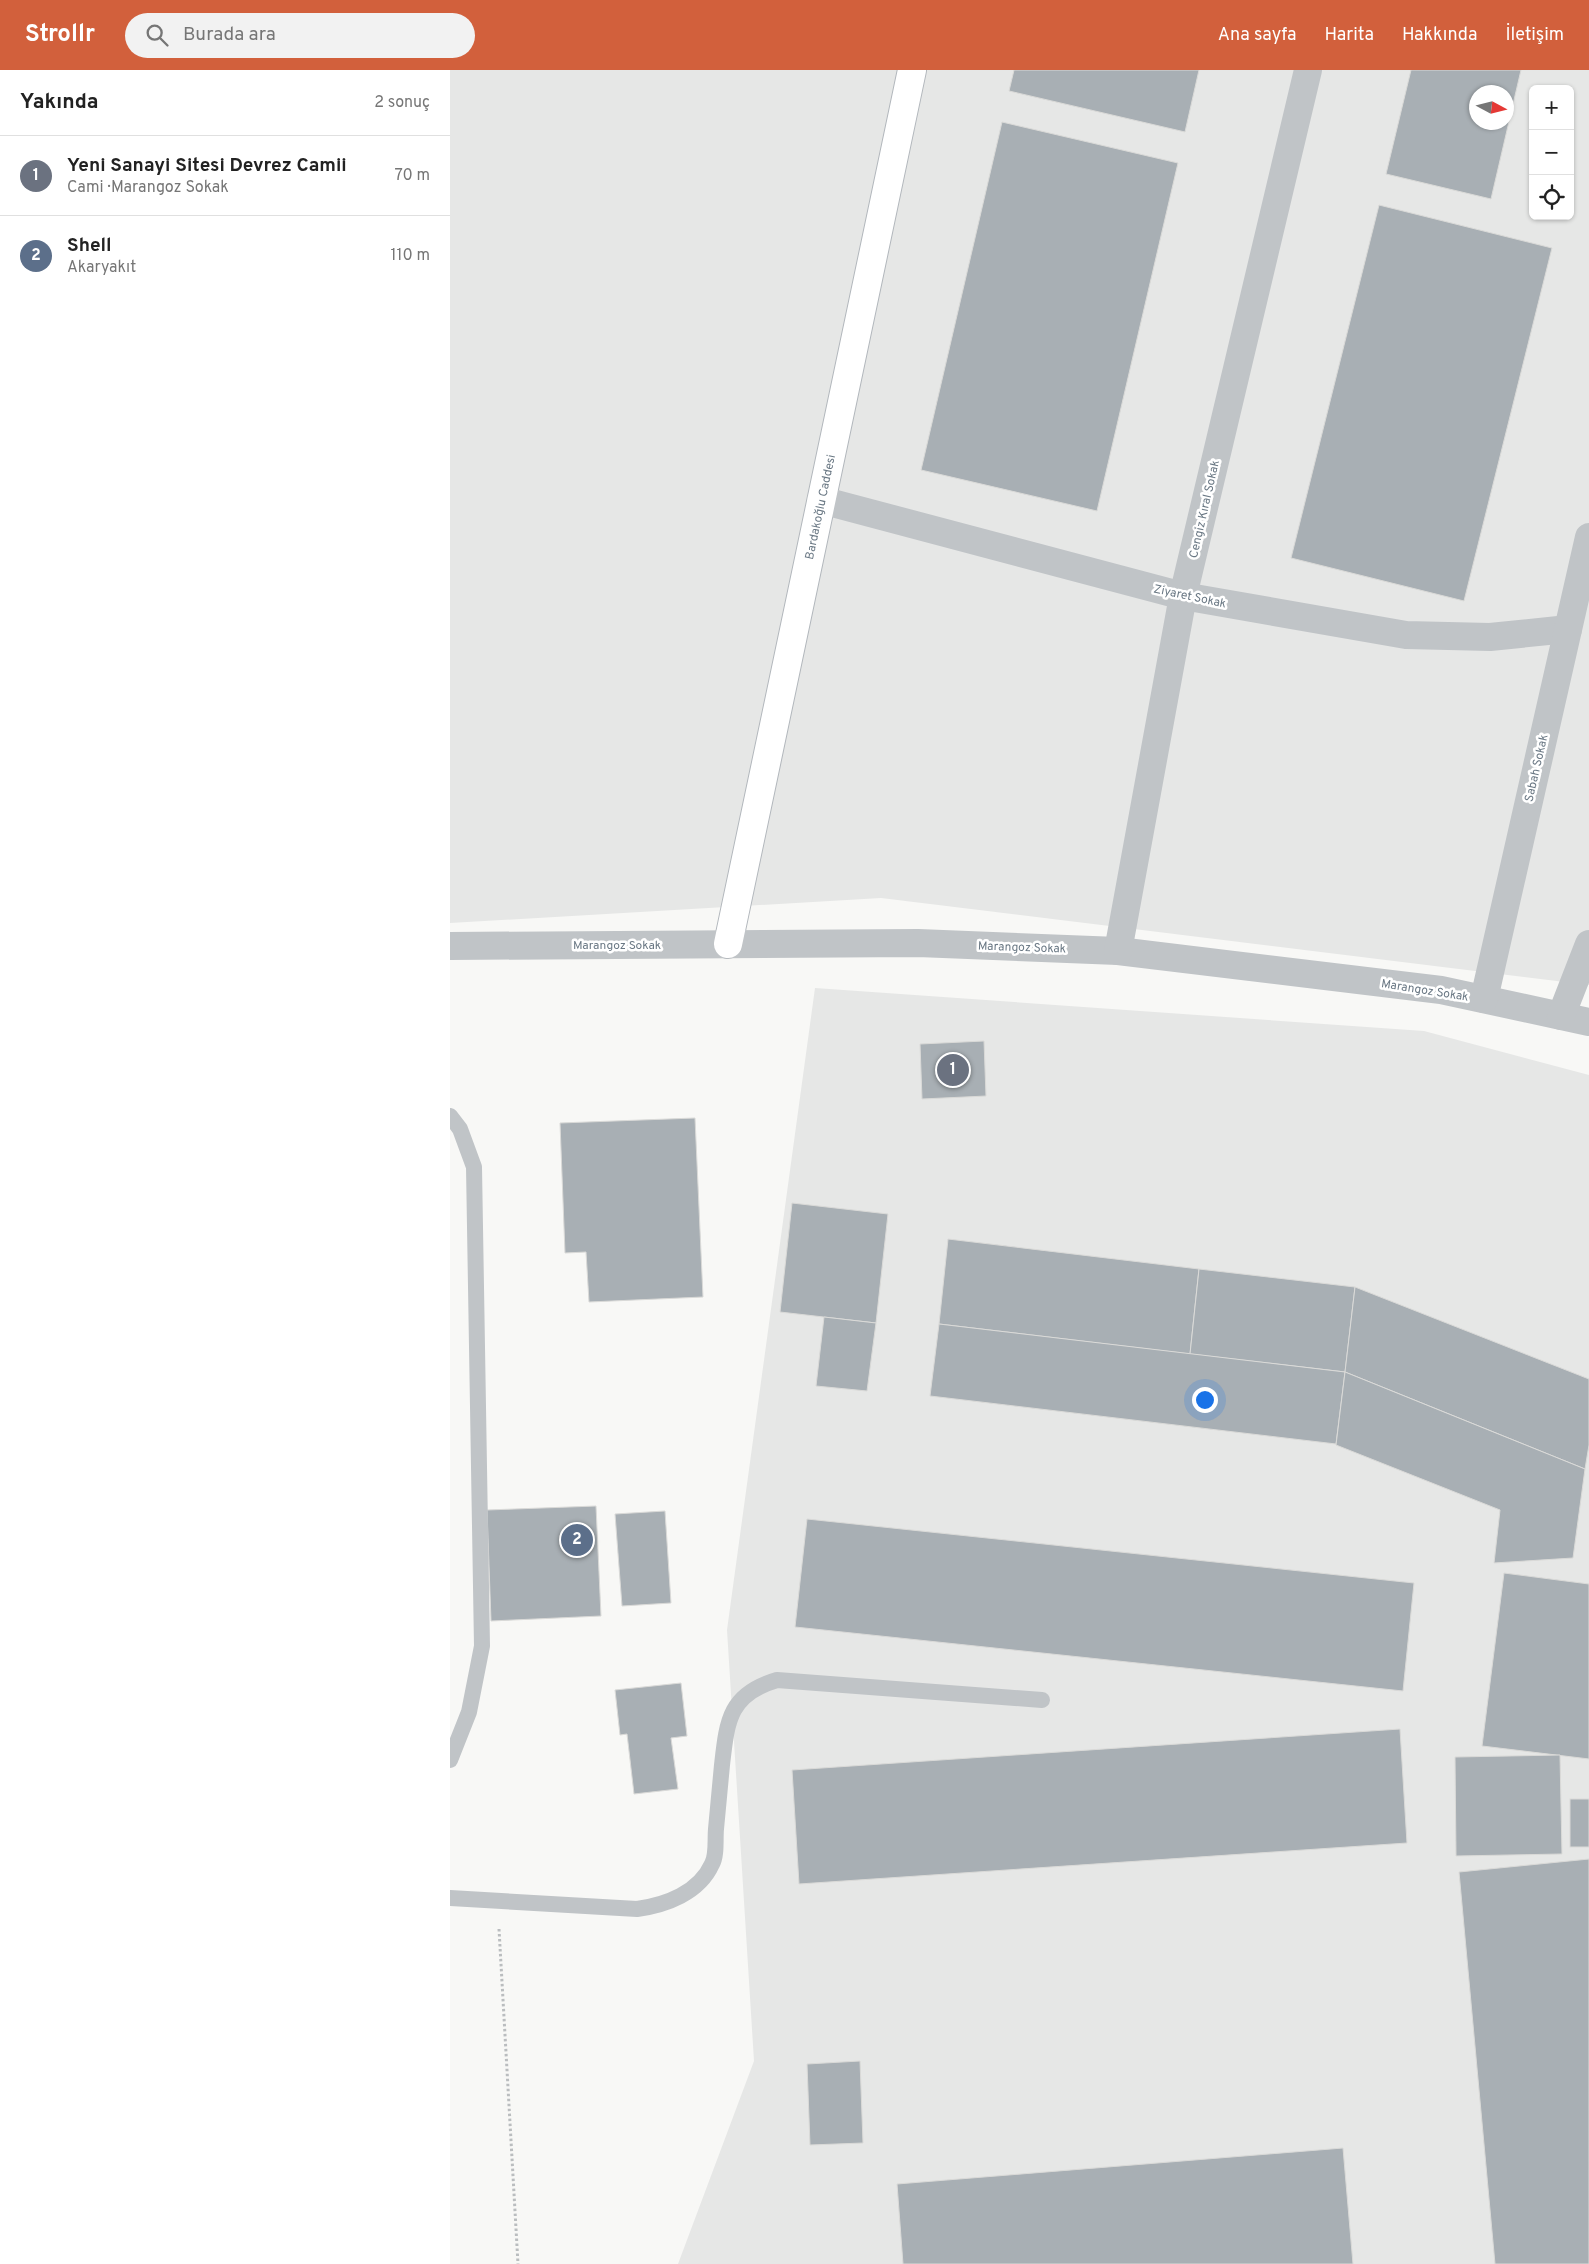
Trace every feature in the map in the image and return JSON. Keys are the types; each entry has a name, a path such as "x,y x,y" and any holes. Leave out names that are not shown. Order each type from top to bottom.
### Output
{"street":[{"name":"Bardakoğlu Caddesi","path":"728,944 912,70"},
{"name":"Cengiz Kıral Sokak","path":"1118,951 1183,596 1308,70"},
{"name":"Ziyaret Sokak","path":"821,500 1183,596 1406,635 1490,637 1568,629"},
{"name":"Sabah Sokak","path":"1484,999 1589,538"},
{"name":"Marangoz Sokak","path":"450,946 918,943 1118,951 1441,990 1589,1022"},
{"path":"1561,1016 1589,944"}],"lane":[{"path":"450,1116 460,1129 474,1167 482,1646 468,1712 450,1760"},
{"path":"450,1898 637,1909 658,1906 692,1888 713,1862 726,1727 738,1702 748,1692 762,1684 777,1680 1042,1700"}],"path":[{"path":"497,1901 518,2264"}],"shaded area":[{"path":"450,70 1589,70 1589,985 881,898 450,923"},
{"path":"815,988 1424,1031 1589,1075 1589,2264 678,2264 754,2061 727,1630"}],"building":[{"path":"1014,70 1199,70 1185,132 1009,91"},
{"path":"1411,70 1521,70 1514,100 1514,85 1469,85 1469,130 1507,130 1491,199 1386,174"},
{"path":"1002,122 1178,163 1097,511 921,470"},
{"path":"1379,205 1552,248 1464,601 1291,558"},
{"path":"984,1041 986,1096 922,1099 920,1044"},
{"path":"695,1118 703,1297 589,1302 586,1252 565,1253 560,1123"},
{"path":"792,1203 888,1214 876,1323 780,1312"},
{"path":"948,1239 1199,1269 1190,1354 939,1324"},
{"path":"1199,1269 1355,1287 1345,1372 1190,1354"},
{"path":"1355,1287 1589,1379 1589,1445 1585,1469 1345,1372"},
{"path":"824,1317 876,1323 867,1391 816,1386"},
{"path":"939,1324 1345,1372 1336,1444 930,1396"},
{"path":"1345,1372 1585,1469 1573,1558 1494,1563 1500,1510 1336,1445"},
{"path":"596,1506 601,1616 491,1621 487,1510"},
{"path":"665,1511 671,1603 622,1606 615,1514"},
{"path":"807,1519 1414,1583 1403,1691 795,1627"},
{"path":"1504,1573 1589,1584 1589,1759 1482,1746"},
{"path":"681,1683 687,1736 671,1738 678,1789 634,1794 627,1734 620,1735 615,1690"},
{"path":"1400,1729 1407,1843 799,1884 792,1770"},
{"path":"1560,1755 1562,1854 1456,1856 1455,1757"},
{"path":"1570,1799 1589,1799 1589,1847 1570,1847"},
{"path":"1589,1859 1589,2264 1495,2264 1459,1872"},
{"path":"860,2061 863,2143 810,2145 807,2064"},
{"path":"1343,2148 1353,2264 903,2264 897,2184"}],"place":[{"name":"Yeni Sanayi Sitesi Devrez Camii","path":"953,1070"},
{"name":"Shell","path":"577,1540"}]}
